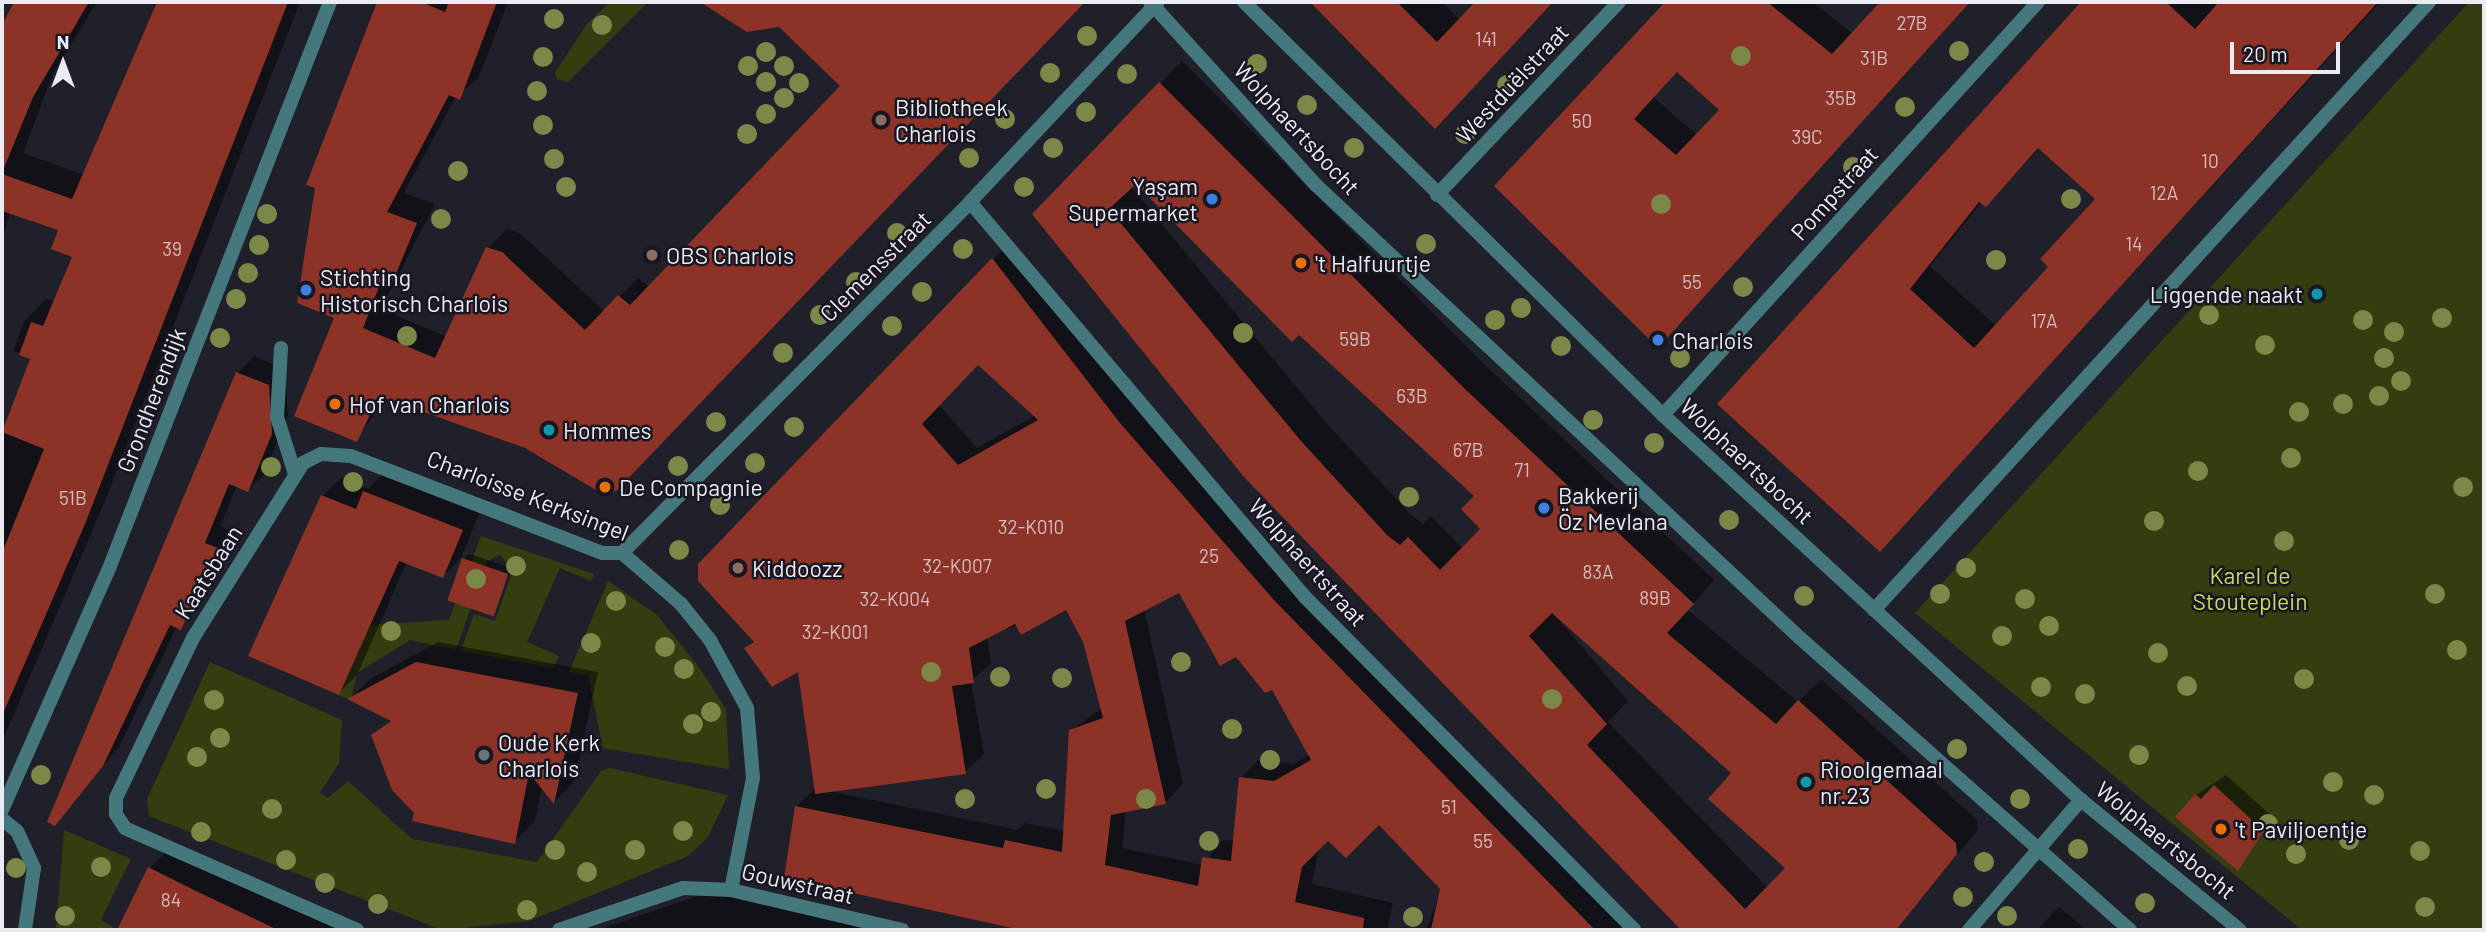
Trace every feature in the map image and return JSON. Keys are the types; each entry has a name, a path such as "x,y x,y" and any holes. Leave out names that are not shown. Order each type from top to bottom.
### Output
{"street":[{"name":"Grondherendijk","path":"2,810 62,678 330,2"},
{"name":"Wolphaertsbocht","path":"1244,2 1663,415 2081,800 2240,930"},
{"name":"Westduëlstraat","path":"1437,195 1619,2"},
{"name":"Pompstraat","path":"1663,415 2038,2"},
{"path":"1874,610 2430,2"},
{"name":"Wolphaertsbocht","path":"1154,3 1317,185 1800,638 2130,930"},
{"name":"Clemensstraat","path":"622,553 970,202 1154,3"},
{"name":"Wolphaertstraat","path":"970,202 1305,597 1634,930"},
{"path":"281,348 277,417 295,474"},
{"name":"Charloisse Kerksingel","path":"295,474 321,454 351,456 603,553 622,553 688,613 719,653 747,708 754,769 731,890"},
{"name":"Kaatsbaan","path":"295,474 193,639 116,798 116,814 125,828 357,930"},
{"path":"1969,930 2081,800"},
{"path":"2,819 17,831 34,868 25,930"},
{"name":"Gouwstraat","path":"559,930 683,888 731,890 902,930"}],"green space":[{"path":"610,2 648,2 568,82 557,79 555,73 587,24"},
{"name":"Karel de Stouteplein","path":"2469,2 2484,2 2484,930 2302,930 1915,613"},
{"path":"481,536 594,574 591,581 560,568 527,642 559,656 553,668 461,651 474,614 495,621 513,570 500,555 487,561 456,650 410,640 357,673 351,700 336,694 369,625 449,620"},
{"path":"608,581 657,615 699,667 726,709 729,769 603,748 588,675 569,672"},
{"path":"210,662 342,720 339,763 320,793 328,798 348,781 412,839 537,862 601,771 610,768 728,795 708,837 688,856 529,921 442,930 149,816 147,799"},
{"path":"64,830 131,859 101,920 118,930 56,930"}],"building":[{"path":"14,2 89,2 33,97 2,173 2,25"},
{"path":"157,2 288,2 85,524 2,716 2,553 44,449 2,432 30,359 19,355 31,322 43,326 72,257 51,249 58,230 2,211 2,174 72,199"},
{"path":"377,2 421,2 445,12 449,2 497,2 460,100 449,95 387,212 417,223 393,281 383,277 363,328 435,358 486,247 502,252 585,330 618,295 630,305 840,86 779,27 747,32 700,2 1085,2 616,491 601,493 525,448 379,396 357,442 294,416 334,318 297,303 315,188 306,185"},
{"path":"1310,2 1397,2 1437,42 1475,2 1553,2 1435,129"},
{"path":"1665,2 1767,2 1832,54 1880,2 1970,2 1658,348 1494,186","holes":["1677,72 1719,110 1676,155 1634,119"]},
{"path":"2081,2 2166,2 2195,29 2219,2 2378,2 1880,552 1717,404","holes":["2038,148 2095,199 2040,259 2048,267 1974,348 1910,289 1979,202 1986,207"]},
{"path":"1159,82 1466,390 1694,604 1667,633 1776,724 1798,700 1956,843 1957,854 1896,930 1681,930 1244,477 1032,214","holes":["1136,184 1292,342 1299,335 1474,496 1461,509 1480,529 1440,570 1408,537 1400,545 1388,536 1301,441 1109,209","1552,613 1731,773 1708,799 1785,868 1745,909 1587,745 1607,724 1529,636"]},
{"path":"992,258 1120,423 1273,599 1595,930 1431,930 1440,889 1379,825 1346,858 1328,841 1302,867 1295,902 1364,918 1363,930 1022,930 784,878 795,806 1003,848 1005,840 1062,852 1069,730 1103,718 1083,642 1066,610 1021,635 1015,624 969,648 974,683 952,686 966,774 815,794 798,672 772,687 744,648 754,642 698,581 698,564","holes":["978,365 1038,420 958,465 922,424","1179,593 1220,666 1236,657 1265,693 1272,690 1311,760 1274,781 1239,777 1231,861 1202,857 1198,886 1105,865 1111,815 1166,804 1125,621"]},
{"path":"236,372 269,385 272,434 248,492 229,484 205,543 218,548 181,630 170,625 103,766 55,826 47,822"},
{"path":"363,491 463,530 443,578 399,561 339,695 248,656 321,495 356,509"},
{"path":"462,558 508,574 494,617 447,601"},
{"name":"Oude Kerk Charlois","path":"416,662 578,693 554,804 529,773 515,844 412,821 414,813 392,790 371,735 391,721 347,699"},
{"path":"2214,785 2264,831 2238,871 2175,817 2195,794 2201,799"},
{"path":"148,867 196,891 278,930 117,930"}],"place":[{"name":"Bibliotheek Charlois","path":"881,120"},
{"name":"Yaşam Supermarket","path":"1212,199"},
{"name":"OBS Charlois","path":"652,255"},
{"name":"'t Halfuurtje","path":"1301,263"},
{"name":"Stichting Historisch Charlois","path":"306,290"},
{"name":"Liggende naakt","path":"2317,294"},
{"name":"Charlois","path":"1658,340"},
{"name":"Hof van Charlois","path":"335,404"},
{"name":"Hommes","path":"549,430"},
{"name":"De Compagnie","path":"605,487"},
{"name":"Bakkerij Öz Mevlana","path":"1544,508"},
{"name":"Kiddoozz","path":"738,568"},
{"name":"Oude Kerk Charlois","path":"484,755"},
{"name":"Rioolgemaal nr.23","path":"1806,782"},
{"name":"'t Paviljoentje","path":"2221,829"}]}
